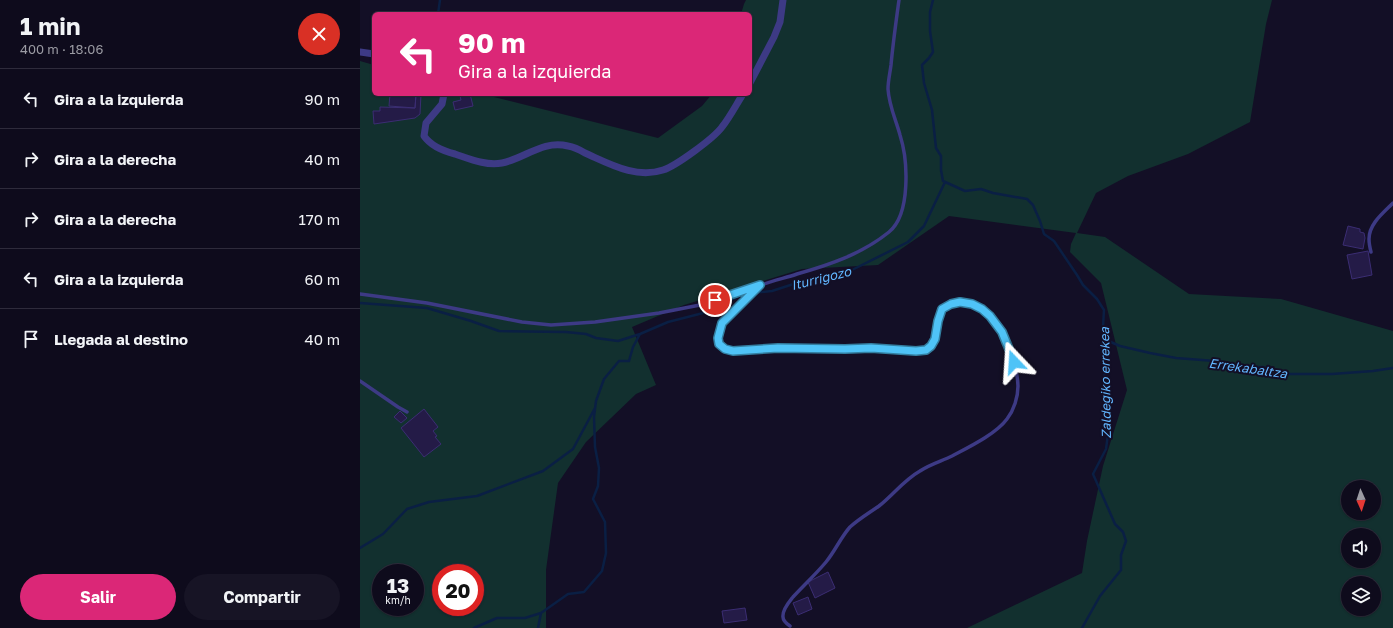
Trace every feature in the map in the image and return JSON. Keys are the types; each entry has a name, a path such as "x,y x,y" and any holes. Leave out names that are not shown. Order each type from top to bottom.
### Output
{"street":[{"path":"752,79 774,38 780,22 783,0"},
{"path":"360,52 372,54"},
{"path":"444,96 442,104 426,123 424,136 428,142 444,151 488,164 502,163 543,146 557,144 570,146 624,170 645,173 664,170 682,160 705,142 721,128 742,96"}],"lane":[{"path":"360,294 427,302 522,322 551,325 595,322 659,314 700,305 828,265 856,254 890,231 899,220 906,186 905,163 901,138 891,110 888,88 899,0"},
{"path":"1371,252 1368,239 1372,226 1393,203"},
{"path":"760,285 722,323 718,338 719,344 725,349 733,351 778,348 871,348 916,351 926,350 931,346 935,339 942,309 951,304 960,302 972,304 982,309 990,316 1002,332 1011,354 1016,371 1018,386 1013,409 1005,421 989,434 954,455 922,469 908,479 879,506 857,521 847,531 826,562 804,584 785,608 782,616 784,621 790,626"},
{"path":"360,381 407,412"}],"green space":[{"path":"746,0 1272,0 1266,24 1250,122 1188,154 1128,176 1096,193 1077,233 1105,237 1189,294 1281,299 1393,331 1393,628 967,628 1082,573 1087,541 1103,466 1127,390 1101,283 1070,252 1071,244 1076,233 949,216 878,265 802,269 684,305 632,327 656,385 636,394 586,442 558,483 546,570 546,628 360,628 360,61 372,64 372,96 490,96 658,138 702,106 710,96 752,96 752,12 742,12"}],"building":[{"path":"390,96 416,96 415,108 389,106"},
{"path":"416,96 421,96 420,114 415,118 374,124 373,111 380,111 380,107 415,108"},
{"path":"460,96 470,96 473,106 455,110 453,102 461,100"},
{"path":"1348,226 1360,229 1360,232 1364,233 1365,238 1363,249 1343,245"},
{"path":"1368,251 1372,275 1352,279 1347,255"},
{"path":"424,409 438,427 433,431 437,436 435,437 441,444 424,457 401,428"},
{"path":"400,411 407,418 401,423 394,417"},
{"path":"828,572 835,588 815,598 808,582"},
{"path":"808,597 812,609 798,615 793,603"},
{"path":"745,608 747,620 724,623 722,611"}],"waterway":[{"path":"438,12 440,0"},
{"name":"Zaldegiko errekea","path":"933,0 930,12 930,31 933,52 922,65 924,83 932,110 936,148 941,156 943,181 965,191 981,189 993,193 1027,199 1033,205 1044,234 1054,241 1083,285 1097,299 1104,310 1103,327 1107,350 1103,390 1108,434 1106,449 1093,474 1115,524 1123,532 1126,541 1121,555 1121,570 1100,596 1082,628"},
{"name":"Iturrigozo","path":"360,303 427,308 499,331 566,332 586,334 596,338 618,341 640,334 668,322 711,311 742,294 772,291 815,277 846,273 908,242 924,226 945,182"},
{"path":"538,628 541,613 568,594 584,592 602,571 606,553 605,522 593,499 598,486 599,468 595,447 594,417 596,401 604,379 619,361 629,361 633,347 640,334"},
{"name":"Errekabaltza","path":"1106,340 1120,346 1176,358 1215,361 1239,367 1263,367 1287,374 1332,374 1393,368"},
{"path":"360,548 383,534 407,509 429,502 477,496 543,471 573,449 595,408"},
{"path":"474,628 497,618 525,618 541,613"}],"route":[{"path":"715,300 760,285 722,323 718,338 719,344 725,349 733,351 778,348 871,348 916,351 926,350 931,346 935,339 942,309 951,304 960,302 972,304 982,309 990,316 1002,332 1014,362"}]}
